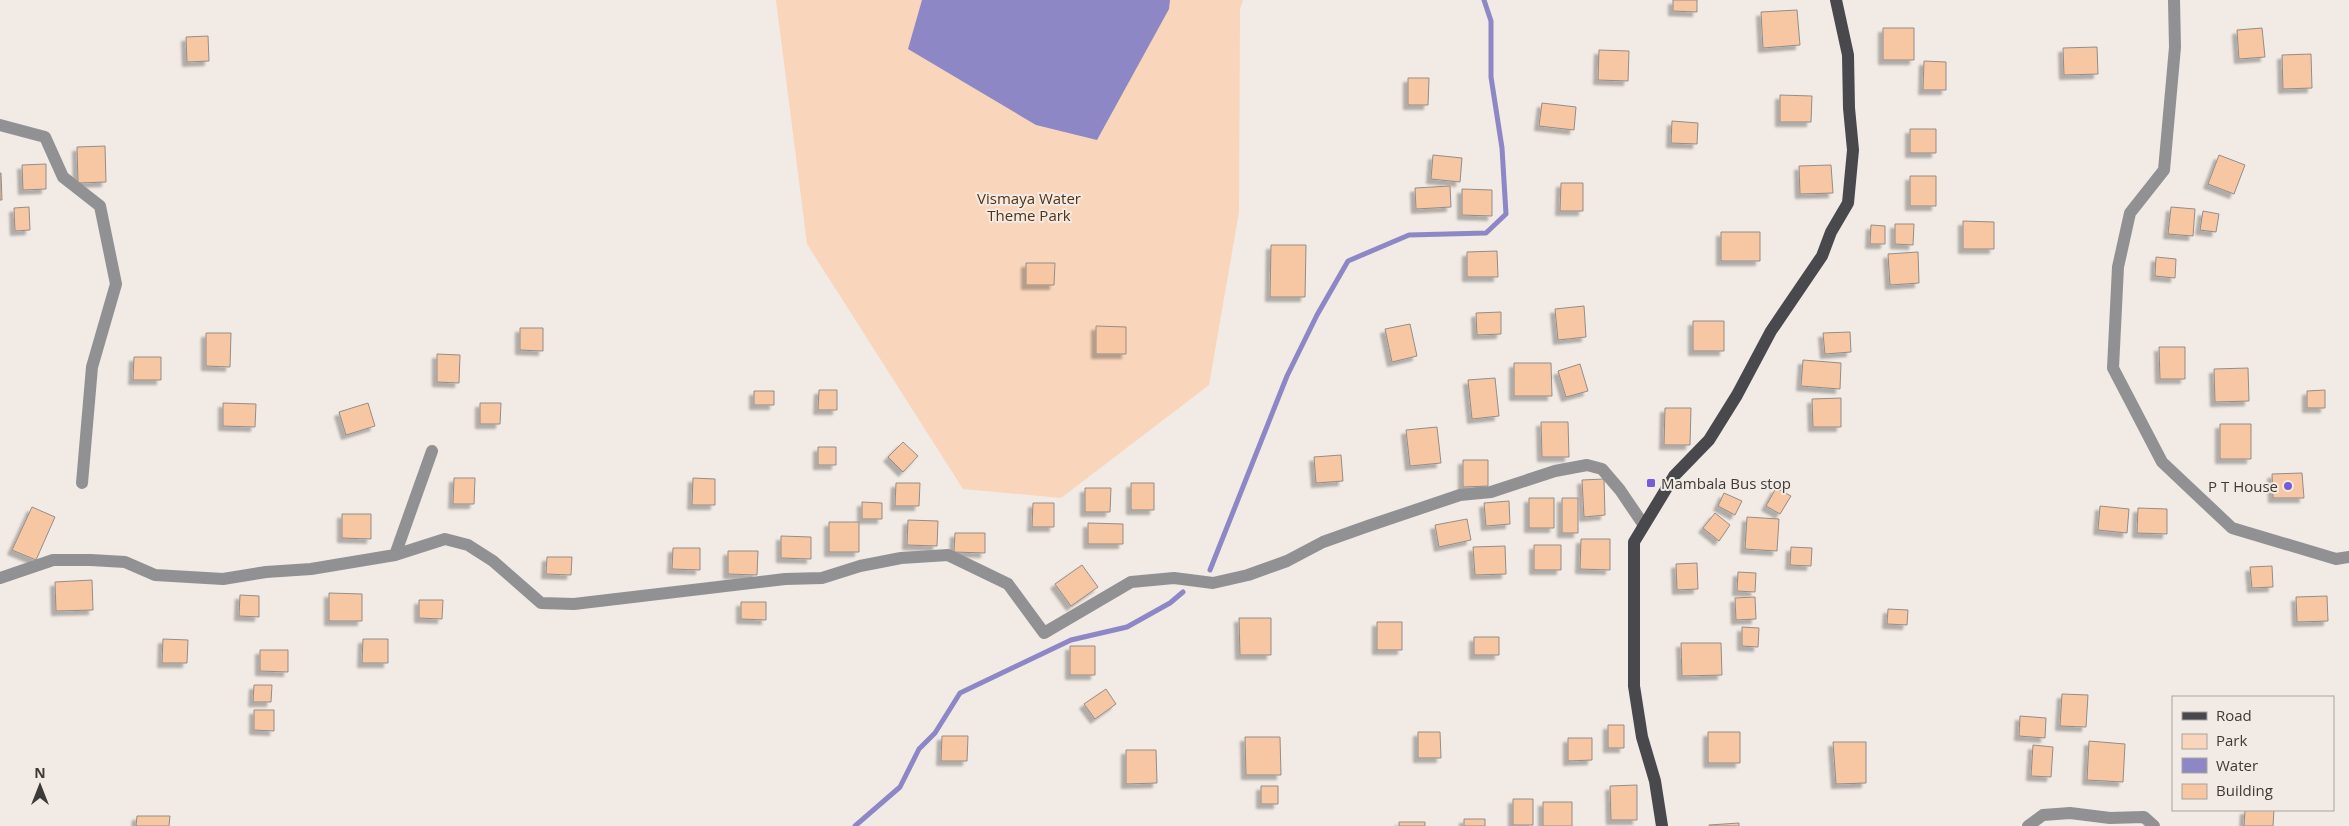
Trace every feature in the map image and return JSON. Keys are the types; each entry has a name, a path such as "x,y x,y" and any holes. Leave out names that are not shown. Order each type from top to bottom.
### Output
{"main road":[{"path":"1662,826 1655,781 1642,737 1634,686 1634,542 1643,524 1674,476 1710,440 1737,395 1771,331 1822,256 1831,232 1848,204 1853,150 1849,108 1848,55 1836,0"}],"street":[{"path":"2174,0 2175,47 2164,170 2130,213 2118,267 2113,368 2162,462 2232,528 2336,559 2349,558"},
{"path":"0,125 45,137 63,177 100,206 116,284 92,367 82,483"},
{"path":"395,554 432,451"},
{"path":"0,578 53,560 125,562 155,574 223,579 266,572 311,570 395,554 445,538 468,545 493,561 541,603 574,604 785,579 822,578 860,566 901,558 948,554 1008,584 1044,633 1130,582 1174,578 1213,583 1287,561 1323,542 1460,495 1491,492 1555,471 1587,465 1602,469 1620,490 1643,524"},
{"path":"2028,826 2043,815 2070,813 2110,818 2144,817 2154,826"}],"green space":[{"name":"Vismaya Water Theme Park","path":"776,0 1243,0 1240,9 1239,212 1209,385 1061,498 963,489 807,244"}],"water":[{"path":"922,0 1170,0 1169,9 1097,140 1036,125 908,49"}],"building":[{"path":"1673,0 1697,0 1697,12 1673,11"},
{"path":"1797,10 1800,45 1763,48 1761,12"},
{"path":"1883,28 1914,28 1914,60 1883,60"},
{"path":"2262,28 2265,57 2239,59 2237,30"},
{"path":"208,36 209,61 187,62 186,37"},
{"path":"2097,47 2098,74 2064,75 2063,48"},
{"path":"1599,50 1629,51 1628,81 1598,80"},
{"path":"2311,54 2312,88 2283,89 2282,55"},
{"path":"1924,61 1946,62 1946,90 1923,90"},
{"path":"1408,78 1429,78 1428,105 1408,105"},
{"path":"1780,95 1812,96 1811,122 1780,122"},
{"path":"1542,103 1576,107 1574,130 1539,126"},
{"path":"1672,121 1698,123 1697,144 1671,143"},
{"path":"1910,129 1936,129 1936,153 1910,153"},
{"path":"105,146 106,182 78,183 77,147"},
{"path":"1433,155 1462,158 1460,182 1431,179"},
{"path":"2219,155 2245,165 2234,194 2208,184"},
{"path":"46,164 46,189 23,190 22,165"},
{"path":"1831,165 1833,193 1800,194 1799,166"},
{"path":"1,173 2,200 0,200"},
{"path":"1910,176 1936,176 1936,206 1910,206"},
{"path":"1561,183 1583,183 1583,211 1560,211"},
{"path":"1450,186 1451,207 1416,209 1415,188"},
{"path":"1462,189 1492,190 1492,216 1462,215"},
{"path":"29,207 30,230 15,231 14,208"},
{"path":"2171,207 2195,209 2193,236 2168,234"},
{"path":"2203,211 2219,214 2216,232 2200,230"},
{"path":"1963,221 1994,222 1994,249 1963,249"},
{"path":"1895,224 1914,224 1913,245 1895,244"},
{"path":"1871,225 1885,226 1885,244 1870,244"},
{"path":"1721,232 1760,232 1760,261 1721,261"},
{"path":"1271,245 1306,245 1305,297 1270,297"},
{"path":"1497,251 1498,277 1467,277 1467,252"},
{"path":"1918,252 1919,283 1890,285 1888,254"},
{"path":"2156,257 2176,259 2175,278 2155,276"},
{"path":"1026,263 1055,263 1054,285 1026,285"},
{"path":"1584,306 1586,337 1558,340 1555,309"},
{"path":"1501,312 1501,334 1477,335 1476,313"},
{"path":"1693,321 1724,321 1724,351 1693,351"},
{"path":"1410,324 1417,356 1392,362 1385,329"},
{"path":"1096,326 1126,327 1126,354 1096,354"},
{"path":"520,328 543,328 543,351 520,350"},
{"path":"1850,332 1851,352 1825,354 1823,333"},
{"path":"206,333 231,333 230,367 206,366"},
{"path":"2159,347 2185,347 2185,379 2160,379"},
{"path":"437,354 460,355 459,383 437,382"},
{"path":"134,357 161,357 161,380 133,380"},
{"path":"1803,360 1841,363 1840,389 1801,386"},
{"path":"1514,363 1551,363 1552,396 1514,396"},
{"path":"1580,364 1588,391 1566,397 1558,371"},
{"path":"2248,368 2249,401 2215,402 2214,369"},
{"path":"1495,378 1499,416 1472,419 1468,380"},
{"path":"819,390 837,390 837,410 818,410"},
{"path":"2325,390 2325,408 2307,408 2307,391"},
{"path":"754,391 774,391 774,405 754,405"},
{"path":"1841,398 1841,427 1813,427 1812,399"},
{"path":"223,403 256,404 255,427 223,426"},
{"path":"368,403 375,426 346,435 339,412"},
{"path":"480,403 501,403 500,424 480,424"},
{"path":"1665,408 1691,408 1690,445 1664,445"},
{"path":"1541,422 1568,422 1569,457 1542,457"},
{"path":"2220,424 2251,424 2251,459 2220,459"},
{"path":"1437,427 1441,463 1410,466 1406,430"},
{"path":"903,442 918,456 903,472 888,457"},
{"path":"818,447 836,447 836,465 818,465"},
{"path":"1341,455 1343,481 1316,483 1314,457"},
{"path":"1463,460 1488,460 1488,486 1463,487"},
{"name":"P T House","path":"2302,473 2304,498 2273,498 2272,474"},
{"path":"454,478 475,478 474,504 453,504"},
{"path":"693,478 715,479 715,505 692,505"},
{"path":"1604,479 1605,515 1584,517 1582,480"},
{"path":"896,483 920,483 919,506 895,506"},
{"path":"1131,483 1154,483 1154,510 1131,510"},
{"path":"1085,488 1111,488 1110,512 1085,512"},
{"path":"1776,488 1791,496 1780,514 1766,506"},
{"path":"1724,493 1742,501 1735,515 1718,506"},
{"path":"1529,498 1554,498 1554,528 1529,528"},
{"path":"1562,498 1578,498 1578,533 1562,533"},
{"path":"1509,501 1510,524 1486,526 1484,503"},
{"path":"862,502 882,503 882,519 862,519"},
{"path":"1033,503 1054,503 1054,527 1032,527"},
{"path":"2100,506 2129,509 2127,533 2098,530"},
{"path":"32,507 55,517 36,560 12,550"},
{"path":"2138,508 2167,509 2167,534 2137,533"},
{"path":"1715,513 1730,525 1719,541 1703,528"},
{"path":"342,514 371,514 371,539 342,538"},
{"path":"1747,517 1779,519 1777,551 1745,549"},
{"path":"1467,519 1471,540 1439,547 1435,525"},
{"path":"908,520 938,521 937,546 907,545"},
{"path":"829,522 859,522 859,552 829,552"},
{"path":"1088,523 1123,524 1123,544 1088,544"},
{"path":"955,533 985,533 985,553 954,552"},
{"path":"781,536 811,537 811,559 781,558"},
{"path":"1581,539 1610,539 1610,570 1580,569"},
{"path":"1534,545 1561,545 1561,570 1534,570"},
{"path":"1505,546 1506,574 1475,575 1473,547"},
{"path":"1791,547 1812,548 1811,566 1790,565"},
{"path":"673,548 700,548 700,570 672,569"},
{"path":"728,551 758,551 757,575 728,574"},
{"path":"547,557 572,557 571,575 546,574"},
{"path":"1697,563 1698,589 1677,590 1676,564"},
{"path":"1082,565 1098,587 1071,606 1055,584"},
{"path":"2272,566 2273,587 2252,588 2250,567"},
{"path":"1738,572 1756,573 1755,592 1737,591"},
{"path":"92,580 93,610 56,611 55,582"},
{"path":"329,593 362,594 362,621 329,621"},
{"path":"240,595 259,596 259,617 239,616"},
{"path":"2327,596 2328,621 2297,622 2296,597"},
{"path":"1755,597 1756,619 1736,620 1735,598"},
{"path":"419,600 443,600 442,619 419,618"},
{"path":"741,602 766,602 766,620 741,619"},
{"path":"1888,609 1908,610 1907,625 1887,624"},
{"path":"1239,618 1271,618 1271,655 1240,655"},
{"path":"1377,622 1402,622 1402,650 1377,650"},
{"path":"1742,627 1759,628 1758,647 1742,646"},
{"path":"1474,637 1499,637 1499,655 1474,655"},
{"path":"163,639 188,640 187,663 162,663"},
{"path":"363,639 388,639 388,663 362,663"},
{"path":"1681,643 1721,643 1722,675 1682,676"},
{"path":"1070,646 1095,646 1095,675 1070,675"},
{"path":"260,650 288,650 288,672 260,671"},
{"path":"254,685 272,685 271,702 253,702"},
{"path":"1106,689 1116,704 1095,719 1084,704"},
{"path":"2062,694 2088,695 2086,727 2060,726"},
{"path":"254,710 274,710 274,731 254,730"},
{"path":"2020,716 2046,718 2045,738 2019,736"},
{"path":"1608,725 1624,725 1624,748 1608,748"},
{"path":"1418,732 1440,732 1441,758 1418,758"},
{"path":"1708,732 1740,732 1740,763 1708,763"},
{"path":"942,736 968,736 967,761 941,761"},
{"path":"1245,737 1280,737 1281,775 1246,775"},
{"path":"1568,738 1592,738 1592,760 1568,761"},
{"path":"2089,741 2125,744 2123,782 2087,780"},
{"path":"1833,742 1866,742 1866,783 1836,784"},
{"path":"2033,745 2053,747 2051,777 2031,776"},
{"path":"1126,750 1156,750 1157,783 1126,784"},
{"path":"1637,785 1637,820 1611,820 1610,786"},
{"path":"1261,786 1278,786 1278,804 1261,804"},
{"path":"1513,799 1533,799 1533,825 1513,825"},
{"path":"1543,802 1572,802 1572,826 1543,826"},
{"path":"2245,811 2274,811 2273,826 2244,826"},
{"path":"137,816 170,816 169,826 136,826"},
{"path":"1464,819 1485,819 1485,826 1464,826"},
{"path":"1399,822 1425,822 1425,826 1399,826"},
{"path":"1739,823 1739,826 1709,826 1709,825"}],"waterway":[{"path":"1210,570 1287,376 1317,315 1348,261 1409,235 1486,233 1506,214 1502,148 1491,77 1491,21 1484,0"},
{"path":"855,826 900,787 919,749 935,733 960,693 1071,640 1127,627 1170,603 1183,592"}],"place":[{"name":"Mambala Bus stop","path":"1651,483"},
{"name":"P T House","path":"2288,486"}]}
